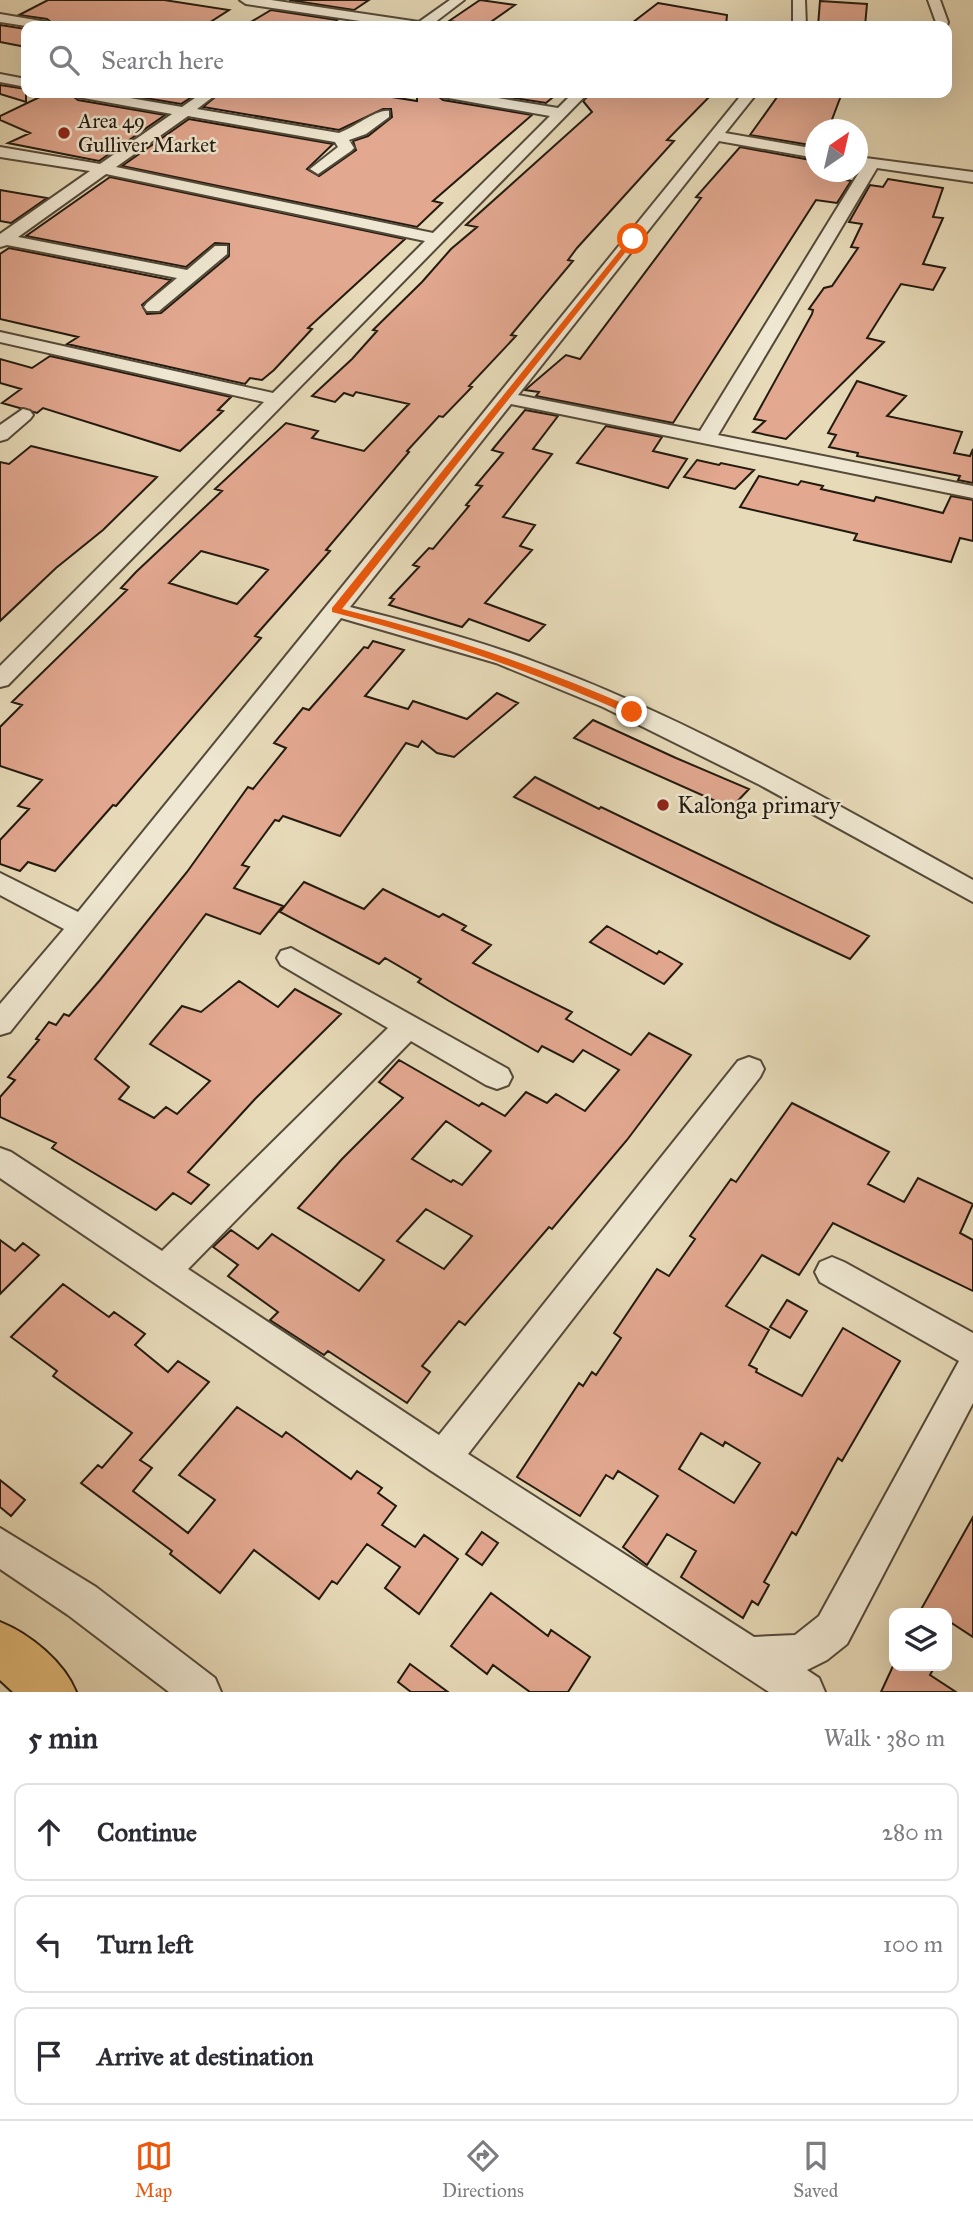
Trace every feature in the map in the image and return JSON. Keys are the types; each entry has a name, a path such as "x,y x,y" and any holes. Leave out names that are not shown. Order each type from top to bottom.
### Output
{"main road":[{"path":"0,1647 51,1692"}],"street":[{"path":"246,0 387,21"},
{"path":"427,21 458,0"},
{"path":"799,0 800,21"},
{"path":"934,0 942,21"},
{"path":"0,18 21,22"},
{"path":"0,78 21,82"},
{"path":"104,98 341,138 360,131 384,114"},
{"path":"2,240 204,98"},
{"path":"472,98 561,113"},
{"path":"0,680 576,98"},
{"path":"0,1024 82,926 746,98"},
{"path":"716,136 805,152"},
{"path":"318,169 346,148 341,138"},
{"path":"0,152 103,169 435,238"},
{"path":"868,162 973,177"},
{"path":"706,438 853,182"},
{"path":"2,240 190,276"},
{"path":"153,307 221,250"},
{"path":"0,337 278,400"},
{"path":"507,398 973,492"},
{"path":"0,435 23,415"},
{"path":"336,610 405,628 557,678 777,783 973,892"},
{"path":"0,883 82,926"},
{"path":"291,958 497,1077"},
{"path":"164,1270 408,1026"},
{"path":"443,1458 749,1069"},
{"path":"0,1161 443,1458 805,1692"},
{"path":"832,1272 973,1350"},
{"path":"749,1656 783,1658 811,1651 833,1630 973,1368"},
{"path":"0,1547 82,1601 201,1692"}],"building":[{"path":"48,0 164,0 229,10 212,21 50,21 19,15"},
{"path":"289,0 369,0 354,10"},
{"path":"480,0 515,5 492,21 449,21"},
{"path":"820,1 867,4 865,21 818,21"},
{"path":"658,3 727,15 726,21 635,21"},
{"path":"271,10 337,20 336,21 252,21"},
{"path":"0,25 21,28 21,46 0,42"},
{"path":"0,85 21,88 21,98 26,98 26,102 0,94"},
{"path":"38,98 75,98 165,115 99,161 8,143 30,133 0,120 0,116"},
{"path":"145,98 190,98 181,104"},
{"path":"214,98 398,98 417,101 417,98 440,98 532,115 433,201 442,203 417,227 122,166 189,119 333,144 307,169 319,176 356,150 353,141 368,136 392,117 391,109 383,109 339,130 203,107"},
{"path":"514,98 552,98 546,103"},
{"path":"586,98 708,98 667,140 674,141 577,248 568,260 573,261 511,335 516,336 469,386 472,387 443,417 439,416 407,451 409,452 326,550 330,551 255,636 261,638 116,806 113,805 55,871 28,862 20,871 0,864 0,840 29,809 18,806 42,780 0,766 0,727 22,705 12,702 127,590 121,588 136,572 222,491 215,489 286,423 318,431 312,438 364,451 409,404 356,392 353,396 344,393 335,402 312,396 352,359 377,331 373,330 451,249 477,227 466,225 592,112 583,101","holes":["201,551 268,570 237,604 169,583"]},
{"path":"776,98 840,98 832,119 805,119 805,144 750,135"},
{"path":"740,147 805,159 805,182 850,182 837,203 816,200 673,423 536,396 539,392 525,390 566,355 580,359 701,198 696,197"},
{"path":"110,177 405,239 308,328 312,329 274,370 262,380 250,378 245,384 67,344 78,337 0,319 0,254 9,248 171,280 142,305 147,314 161,313 229,256 229,244 215,243 186,267 26,236"},
{"path":"888,179 943,188 933,217 943,218 923,264 945,268 933,290 901,284 867,338 884,342 786,439 753,432 765,421 754,419 812,314 813,310 809,309 824,288 832,286 858,248 851,247 862,224 849,222 870,185 883,187"},
{"path":"0,190 47,198 11,223 0,221"},
{"path":"50,356 231,397 218,410 223,411 180,451 43,408 37,413 2,403 21,389 0,383 0,359 32,368"},
{"path":"857,381 906,396 887,416 962,432 954,453 970,456 973,449 973,483 958,480 960,476 857,456 858,453 829,447 836,435 828,433"},
{"path":"525,410 558,416 533,449 552,454 503,517 535,525 520,546 532,550 485,603 545,625 529,641 469,619 462,627 389,605 394,599 390,598 419,567 413,565 429,548 433,549 469,506 466,505 482,486 476,485 503,453 492,450"},
{"path":"606,426 662,437 653,451 687,459 668,488 577,463"},
{"path":"31,446 157,477 103,530 56,568 0,621 0,462 9,464"},
{"path":"697,460 754,470 735,489 684,477"},
{"path":"759,476 798,485 801,481 823,486 821,489 874,501 876,497 943,513 951,496 973,500 973,541 960,538 951,562 854,540 857,534 740,507"},
{"path":"373,641 404,650 365,696 408,709 413,701 467,719 497,693 518,703 454,757 437,753 422,741 418,747 406,743 340,836 283,816 279,821 275,820 242,865 249,867 234,888 283,906 260,934 206,914 95,1059 129,1087 119,1099 154,1118 166,1107 177,1114 210,1081 150,1044 182,1006 201,1012 239,981 278,1007 295,989 341,1014 255,1099 188,1172 209,1185 191,1204 173,1193 156,1210 52,1148 56,1143 0,1117 0,1097 15,1080 8,1077 39,1040 36,1039 49,1022 56,1025 64,1014 69,1016 187,872 248,787 253,789 286,748 274,743 303,708 309,710 364,647 368,648"},
{"path":"593,720 749,789 731,808 574,738"},
{"path":"535,777 869,936 850,959 773,923 514,797"},
{"path":"304,882 364,909 383,889 439,917 443,914 466,926 462,930 491,945 473,963 572,1012 566,1019 631,1055 649,1033 691,1055 627,1140 552,1229 549,1227 465,1325 459,1321 422,1366 430,1372 407,1403 328,1351 324,1355 270,1320 278,1312 228,1276 238,1265 213,1247 231,1230 258,1249 272,1234 359,1291 384,1260 298,1208 403,1098 379,1082 399,1060 479,1106 482,1103 505,1116 526,1092 547,1103 556,1094 585,1111 619,1070 583,1050 573,1062 542,1046 538,1052 418,982 421,979 385,958 379,964 280,912","holes":["446,1121 491,1151 462,1185 453,1180 451,1182 412,1159","426,1209 472,1236 444,1269 397,1241"]},
{"path":"607,926 657,954 659,951 682,964 664,984 590,942"},
{"path":"792,1103 889,1152 868,1184 904,1202 918,1178 973,1204 960,1233 973,1240 973,1291 833,1223 799,1275 762,1255 726,1306 769,1330 749,1365 757,1369 756,1372 802,1396 843,1328 900,1361 842,1461 838,1458 796,1535 792,1532 764,1582 769,1585 758,1605 752,1601 743,1618 681,1577 696,1551 667,1534 647,1565 623,1547 658,1496 618,1471 613,1479 606,1475 580,1516 517,1477 579,1383 583,1386 592,1372 596,1375 621,1338 614,1333 657,1269 669,1276 695,1239 690,1236 731,1179 736,1182","holes":["701,1433 723,1446 725,1442 760,1463 734,1503 679,1469"]},
{"path":"0,1240 15,1251 23,1243 39,1255 0,1294"},
{"path":"63,1284 109,1317 114,1312 145,1334 135,1345 168,1372 178,1361 209,1382 140,1460 152,1468 133,1491 188,1533 215,1500 179,1475 237,1407 282,1437 286,1432 351,1479 357,1471 382,1488 378,1493 396,1506 382,1525 415,1547 424,1535 458,1559 419,1614 385,1588 400,1567 367,1544 337,1584 332,1581 319,1599 254,1550 220,1593 170,1554 172,1551 81,1483 98,1465 102,1468 132,1433 53,1376 57,1371 11,1337"},
{"path":"787,1300 807,1311 790,1338 770,1327"},
{"path":"0,1480 25,1500 11,1516 0,1507"},
{"path":"973,1517 973,1637 952,1623 952,1608 922,1608"},
{"path":"482,1532 498,1543 482,1565 466,1554"},
{"path":"491,1593 548,1636 551,1630 590,1657 568,1692 530,1692 493,1665 487,1674 451,1646"},
{"path":"410,1664 448,1692 411,1692 398,1682"},
{"path":"891,1671 932,1671 930,1675 956,1692 881,1692"}],"place":[{"name":"Area 49 Gulliver Market","path":"64,133"},
{"name":"Kalonga primary","path":"663,805"}],"route":[{"path":"632,712 557,678 504,659 336,610 633,239"}]}
